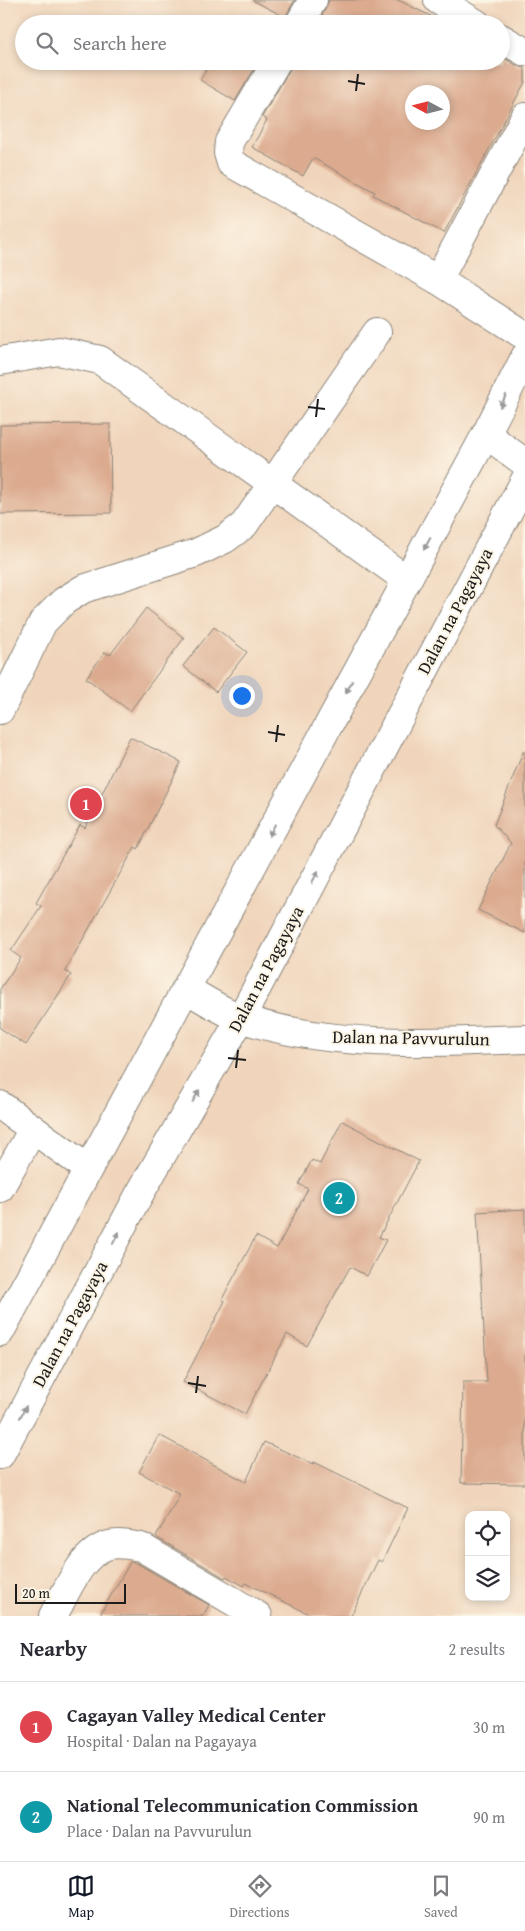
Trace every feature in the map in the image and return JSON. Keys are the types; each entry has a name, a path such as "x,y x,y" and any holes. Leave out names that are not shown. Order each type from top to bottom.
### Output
{"street":[{"path":"304,15 313,0"},
{"path":"438,0 463,15"},
{"path":"510,43 525,52"},
{"path":"272,70 229,142 228,153 231,163 438,280 525,336"},
{"path":"438,280 525,117"},
{"path":"0,710 43,622 64,601 83,590 196,553 225,539 244,525 377,332"},
{"path":"0,361 59,351 100,360 407,580"},
{"path":"0,1332 486,434 525,357"},
{"path":"486,434 525,463"},
{"name":"Dalan na Pagayaya","path":"0,1455 139,1195 241,1018 525,480"},
{"name":"Dalan na Pavvurulun","path":"186,989 241,1018 296,1033 354,1040 463,1042 525,1039"},
{"path":"0,1104 88,1169"},
{"path":"0,1188 33,1129"},
{"path":"53,1616 84,1561 106,1546 123,1544 141,1547 258,1616"}],"shaded area":[{"path":"0,0 525,0 525,1616 0,1616"}],"building":[{"path":"252,0 295,0 286,15 281,15"},
{"path":"329,0 398,0 429,15 322,15"},
{"path":"510,62 525,68 525,82 444,233 373,195 375,192 313,158 303,176 252,147 267,120 262,117 289,70 510,70"},
{"path":"206,70 254,70 235,101 200,80"},
{"path":"110,424 111,513 0,514 0,425"},
{"path":"146,608 184,638 130,711 86,678 105,652 110,655"},
{"path":"214,627 247,652 216,692 183,666"},
{"path":"130,737 181,762 138,849 135,847 65,971 71,975 26,1045 0,1028 0,989 21,958 11,951 41,906 36,903 80,825 85,828"},
{"path":"523,752 525,752 525,933 478,910 511,843 494,825"},
{"path":"342,1121 419,1161 379,1237 386,1240 367,1276 350,1267 307,1346 287,1334 245,1414 183,1382 225,1301 222,1299 256,1236 277,1248 308,1189 299,1184 312,1160 320,1164"},
{"path":"525,1209 525,1484 461,1483 463,1382 487,1382 477,1212"},
{"path":"159,1435 246,1482 264,1442 313,1464 314,1462 408,1508 382,1562 378,1560 351,1616 313,1616 246,1583 244,1586 226,1576 225,1578 156,1537 180,1494 139,1472"},
{"path":"131,1561 209,1605 203,1616 99,1616"}],"place":[{"name":"Cagayan Valley Medical Center","path":"86,804"},
{"name":"National Telecommunication Commission","path":"339,1198"}]}
